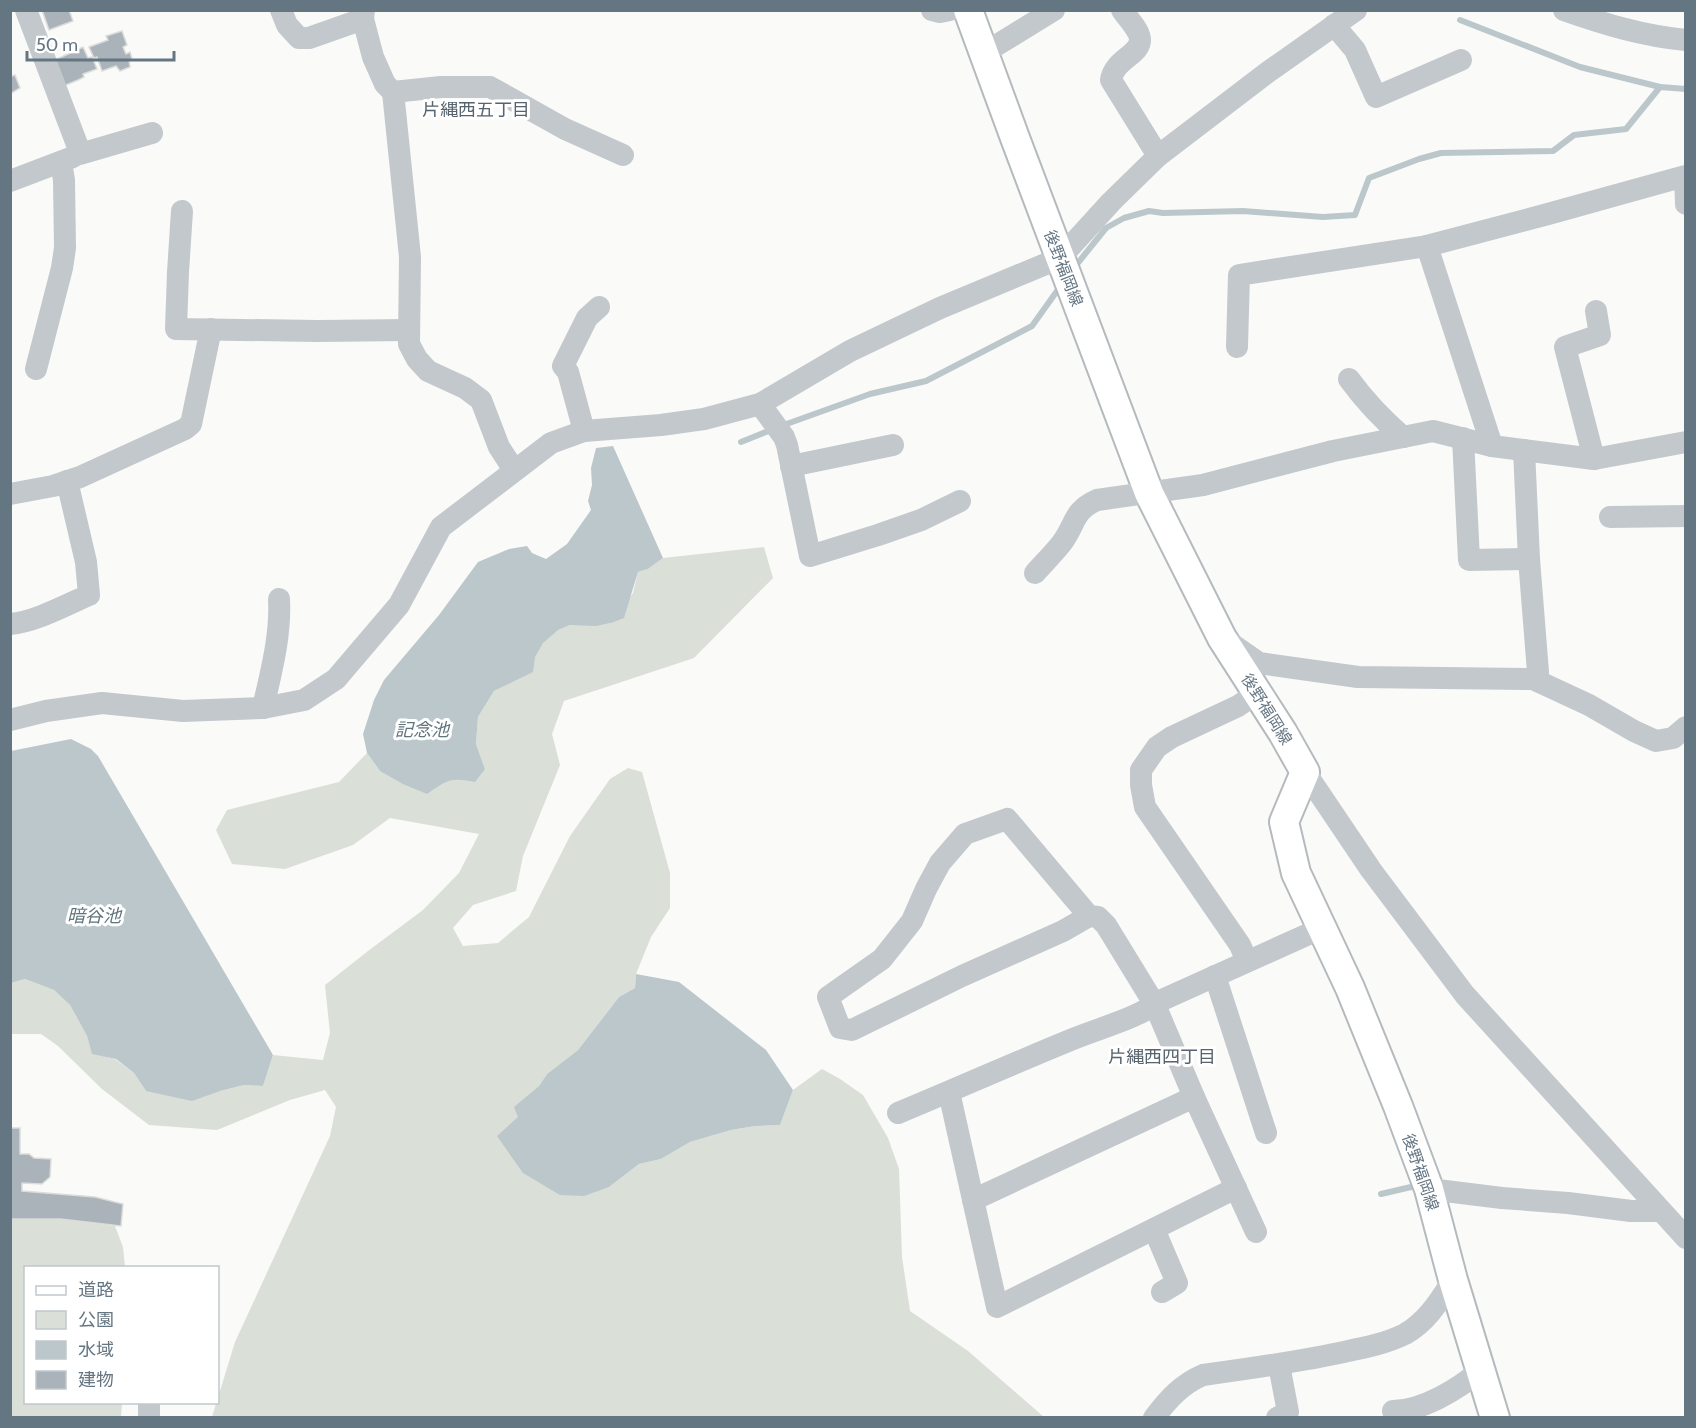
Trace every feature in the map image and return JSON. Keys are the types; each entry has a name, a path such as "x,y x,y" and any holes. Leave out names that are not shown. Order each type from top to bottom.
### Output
{"main road":[{"name":"後野福岡線","path":"968,10 1149,493 1222,638 1305,772 1284,822 1296,873 1354,998 1429,1189 1453,1280 1495,1418"}],"street":[{"path":"26,10 71,126 70,158 64,180 65,248 36,369"},
{"path":"281,10 287,24 299,38 309,38 363,15 373,57 385,84 393,92 410,257 409,344 417,359 428,371 465,388 481,400 499,447 514,470"},
{"path":"932,10 940,12 950,10"},
{"path":"984,53 1054,10"},
{"path":"1122,10 1140,39 1137,50 1118,65 1112,80 1158,156"},
{"path":"10,720 46,711 102,703 183,711 263,708 304,700 336,679 399,605 441,527 551,443 584,431 704,419 760,404 850,351 940,308 1060,258 1158,156 1268,72 1356,10"},
{"path":"1564,10 1630,32 1658,38 1686,40"},
{"path":"1334,25 1355,51 1376,97 1461,60"},
{"path":"393,92 441,87 490,87 555,124 623,155"},
{"path":"10,182 70,158 152,133"},
{"path":"1237,347 1239,275 1427,246 1685,176 1686,204"},
{"path":"182,211 176,329 409,330"},
{"path":"1427,246 1492,446"},
{"path":"584,431 568,372 563,366 588,318 599,307"},
{"path":"1594,459 1565,347 1600,334 1596,311"},
{"path":"10,494 53,486 80,477 185,429 190,424 212,329"},
{"path":"1348,379 1383,421 1403,437"},
{"path":"760,404 784,437 810,556 921,520 960,501"},
{"path":"1035,573 1062,543 1076,515 1097,500 1203,485 1332,451 1433,431 1492,446 1594,459 1686,442"},
{"path":"1463,438 1469,560 1529,558"},
{"path":"791,466 892,445"},
{"path":"1524,450 1529,558 1538,672 1536,680"},
{"path":"10,624 39,616 89,595 86,562 67,481"},
{"path":"1610,517 1686,516"},
{"path":"263,708 276,650 280,616 279,599"},
{"path":"1222,638 1259,663 1358,677 1533,679 1589,705 1656,741 1674,738 1686,727"},
{"path":"1247,961 1239,945 1145,807 1141,770 1157,747 1172,737 1238,706 1257,693"},
{"path":"1305,772 1371,870 1465,995 1686,1238"},
{"path":"1089,916 1007,819 965,834 940,863 912,921 882,959 828,997 840,1028 852,1030 925,993 1062,931 1089,916 1098,917 1106,925 1155,1005 1256,1232"},
{"path":"898,1113 1155,1005 1322,928"},
{"path":"1215,976 1266,1133"},
{"path":"949,1092 997,1307 1236,1188"},
{"path":"973,1200 1194,1097"},
{"path":"1429,1189 1630,1211 1661,1211"},
{"path":"1154,1229 1177,1284"},
{"path":"1154,1418 1179,1390 1191,1380 1203,1375 1280,1365 1381,1344 1406,1333 1436,1306 1453,1280"},
{"path":"1277,1418 1288,1412 1280,1365"},
{"path":"1393,1411 1425,1404 1472,1378 1481,1370"}],"green space":[{"path":"764,547 773,578 694,658 564,701 552,734 560,765 523,856 516,891 473,905 453,928 463,946 498,943 529,917 570,836 610,779 628,768 642,772 670,873 670,908 651,937 636,974 635,988 619,997 578,1050 547,1074 539,1086 515,1107 609,1187 639,1164 661,1159 690,1142 731,1130 780,1125 793,1090 822,1069 840,1079 863,1095 888,1138 899,1169 902,1257 910,1311 968,1351 1044,1417 212,1417 216,1404 219,1404 219,1394 235,1342 330,1136 336,1107 325,1090 290,1100 217,1130 149,1125 102,1089 58,1046 41,1034 11,1034 11,983 25,979 54,990 70,1005 87,1036 92,1053 115,1059 134,1073 146,1091 220,1091 244,1085 263,1086 273,1055 323,1060 330,1033 325,985 423,910 459,873 479,834 390,818 353,845 285,869 232,864 216,830 227,810 339,782 367,753 380,771 446,780 462,779 485,769 476,744 478,717 494,691 532,672 536,652 549,636 561,628 611,623 633,593 638,572 648,569 663,558"},
{"path":"11,1219 60,1219 115,1226 123,1247 125,1266 24,1266 24,1404 122,1404 121,1417 11,1417"}],"water":[{"name":"記念池","path":"613,446 663,558 648,569 638,572 624,618 596,626 570,625 558,630 543,643 535,657 533,672 494,691 478,717 476,744 485,769 475,782 449,781 427,794 380,771 367,753 363,734 374,700 384,680 439,615 478,562 509,549 527,546 532,553 546,559 567,544 591,510 588,501 592,485 591,468 596,448"},
{"name":"暗谷池","path":"71,739 91,749 98,756 273,1055 263,1086 244,1085 192,1101 146,1091 134,1073 116,1059 92,1054 87,1036 70,1005 54,990 25,979 11,983 11,751"},
{"path":"636,974 679,982 766,1050 793,1090 780,1125 731,1130 690,1142 661,1159 639,1164 609,1187 584,1196 560,1195 523,1173 497,1136 518,1117 514,1107 539,1086 547,1074 578,1050 619,997 635,988"}],"building":[{"path":"42,10 69,10 73,21 49,30"},
{"path":"122,31 127,45 123,47 126,54 130,52 132,59 129,60 130,67 120,71 116,66 102,71 97,57 94,58 89,47 108,40 106,36"},
{"path":"83,47 88,58 92,57 97,69 61,87 55,60"},
{"path":"10,72 12,76 15,75 20,88 10,94"},
{"path":"10,1128 20,1128 20,1154 51,1159 50,1177 42,1184 22,1183 22,1191 95,1197 123,1204 121,1226 60,1219 10,1219"}],"waterway":[{"path":"1460,20 1580,67 1660,87"},
{"path":"1073,269 1106,228 1124,218 1149,211 1163,213 1243,211 1323,217 1355,215 1369,178 1441,153 1553,151 1574,135 1626,129 1660,87 1686,89"},
{"path":"781,426 870,394 926,381 1032,326 1062,284"},
{"path":"741,442 771,430"},
{"path":"1381,1194 1411,1187"}],"district":[{"name":"片縄西五丁目","path":"476,110"},
{"name":"片縄西四丁目","path":"1162,1057"}]}
